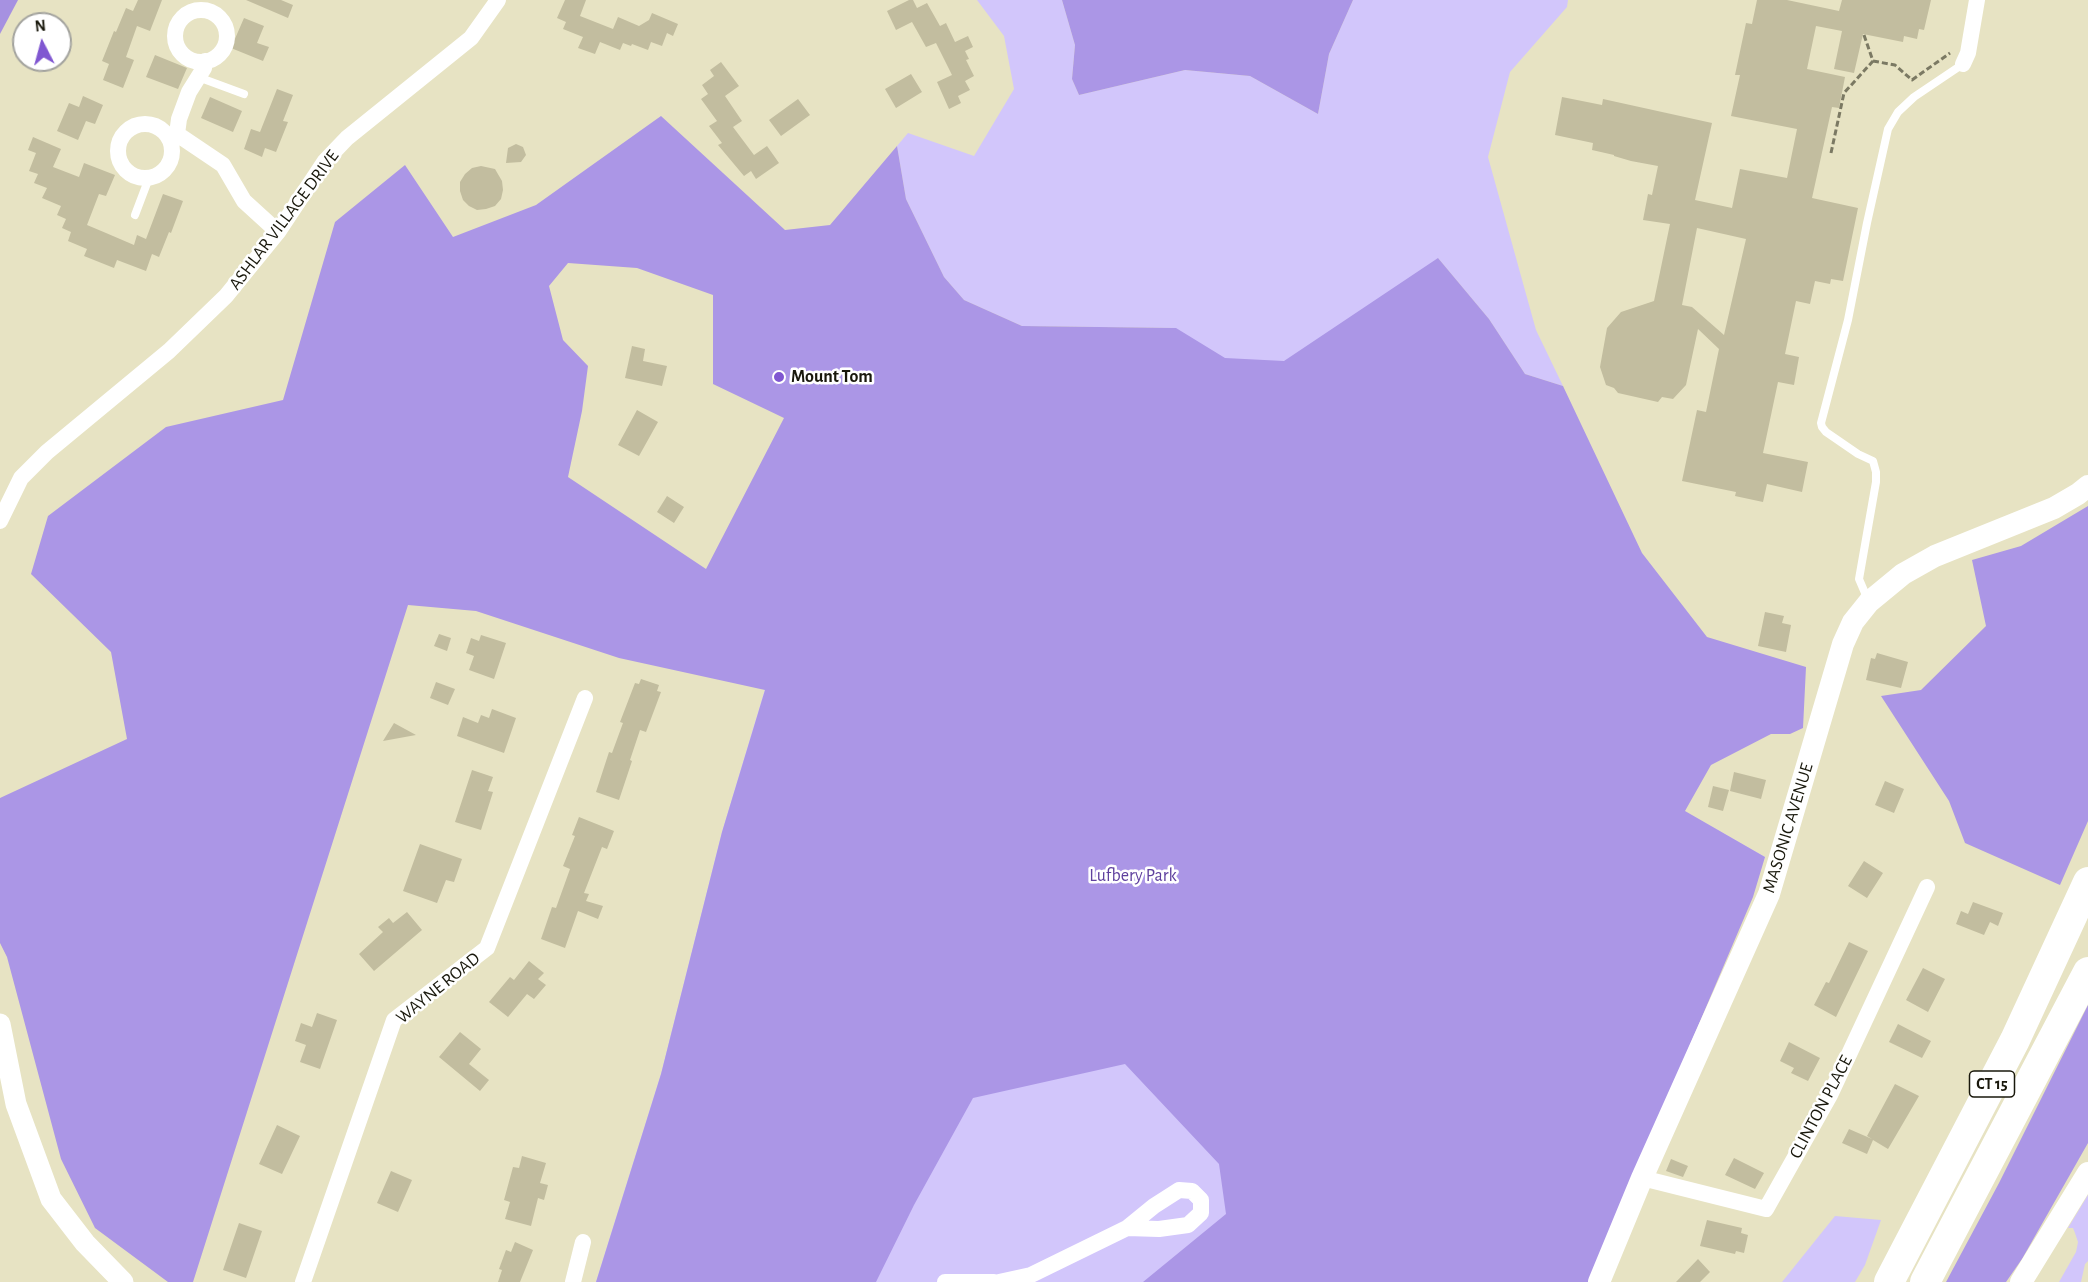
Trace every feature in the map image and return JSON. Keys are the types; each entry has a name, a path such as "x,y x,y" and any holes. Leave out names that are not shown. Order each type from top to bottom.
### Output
{"highway":[{"name":"CT 15","path":"1889,1282 2015,1040 2088,882"},
{"name":"CT 15","path":"1925,1282 2088,972"}],"main road":[{"name":"MASONIC AVENUE","path":"1599,1282 1642,1178 1769,894 1843,644 1853,622 1869,602 1903,574 1935,556 2054,508 2088,486"},
{"path":"2021,1282 2088,1173"}],"street":[{"name":"ASHLAR VILLAGE DRIVE","path":"0,521 21,478 47,452 169,351 218,304 278,232 332,153 347,138 471,38 498,0"},
{"path":"1958,58 1968,53 1977,0"},
{"path":"202,69 189,92 179,119 174,138 172,158 169,166 162,173 149,178 136,177 122,166 119,157 121,140 133,127 150,124 158,127 165,133 174,138 224,165 244,201 278,232"},
{"name":"WAYNE ROAD","path":"303,1282 394,1020 487,948 585,698"},
{"name":"CLINTON PLACE","path":"1642,1178 1766,1209 1830,1095 1927,887"},
{"path":"0,1024 16,1104 51,1199 85,1243 123,1282"},
{"path":"999,1282 1031,1275 1127,1228"},
{"path":"573,1282 583,1242"},
{"path":"945,1282 994,1282"}],"lane":[{"path":"1869,602 1859,579 1876,472 1873,461 1858,454 1826,432 1821,423 1848,320 1888,129 1898,112 1958,58"},
{"path":"202,69 244,94"},
{"path":"135,214 149,178"}],"path":[{"path":"1864,35 1873,61"},
{"path":"1873,61 1895,65 1912,80 1958,58"},
{"path":"1831,153 1844,93 1873,61"}],"green space":[{"name":"Lufbery Park","path":"977,0 1062,0 1075,45 1072,79 1079,95 1185,70 1250,76 1318,114 1329,54 1353,0 1568,0 1567,7 1510,72 1488,157 1536,330 1563,386 1525,374 1489,319 1438,258 1503,708 1765,857 1586,1282 596,1282 661,1074 722,832 806,553 1176,328 1022,326 964,300 944,277 906,199 897,146 908,133 974,156 1014,89 1004,36"},
{"path":"1062,0 1353,0 1329,54 1318,114 1250,76 1185,70 1079,95 1072,79 1075,45"},
{"path":"661,116 785,230 830,225 897,146 906,199 944,277 964,300 1022,326 1176,328 1225,358 1284,361 1438,258 1489,319 1525,374 1563,386 1642,553 1707,637 1806,667 1803,728 1790,734 1771,734 1711,765 1685,811 1765,857 1753,897 1589,1282 1143,1282 1226,1214 1219,1164 1125,1064 973,1098 914,1205 876,1282 596,1282 661,1074 722,832 765,690 619,658 476,611 408,605 193,1282 168,1282 95,1228 61,1159 7,957 0,943 0,798 127,739 111,652 31,574 48,516 166,427 283,400 335,222 405,165 453,237 536,205","holes":["568,263 637,268 713,295 713,384 784,418 706,569 568,477 582,411 588,366 563,340 549,286"]},
{"path":"2088,506 2088,821 2060,885 1965,843 1949,801 1881,696 1921,690 1986,626 1972,560 2021,546"},
{"path":"2088,1005 2088,1143 2022,1259 2006,1282 1946,1282 1999,1183"},
{"path":"2088,1195 2088,1261 2085,1264 2081,1282 2059,1282 2076,1252 2078,1242 2073,1228 2068,1228"},
{"path":"1835,1216 1881,1220 1865,1265 1855,1282 1782,1282"}],"shaded area":[{"path":"0,0 18,0 0,34"}],"building":[{"path":"138,0 162,0 150,31 137,26 126,57 134,60 123,88 103,80 109,64 102,61 126,8 133,11"},
{"path":"246,0 281,0 293,5 288,18"},
{"path":"565,0 586,0 580,16 613,29 618,17 639,26 649,20 652,13 678,24 673,36 667,33 662,46 651,42 648,50 623,43 620,50 600,42 595,54 578,48 583,37 563,29 566,22 557,18"},
{"path":"913,0 917,8 927,3 940,26 946,23 955,42 968,36 973,47 965,51 969,59 966,60 974,76 965,81 970,90 958,96 961,103 949,109 937,82 952,75 936,43 926,47 912,22 896,30 887,11"},
{"path":"1757,0 1787,0 1839,11 1842,0 1931,0 1924,30 1919,29 1917,39 1904,36 1903,42 1863,34 1854,73 1834,69 1842,31 1816,26 1807,69 1845,77 1839,108 1832,107 1812,198 1858,208 1843,281 1831,279 1830,284 1815,281 1810,304 1796,301 1785,354 1799,357 1794,385 1778,382 1763,453 1808,462 1802,492 1767,484 1763,502 1735,496 1736,492 1682,481 1697,410 1706,412 1719,349 1698,329 1686,385 1673,399 1662,397 1658,402 1618,393 1614,388 1606,385 1600,367 1607,328 1621,312 1654,301 1670,224 1643,220 1648,194 1652,195 1658,166 1592,150 1593,143 1555,135 1562,97 1602,105 1603,99 1712,123 1695,200 1732,208 1740,169 1787,178 1797,129 1731,116 1740,75 1735,75 1746,23 1752,24","holes":["1697,228 1746,239 1724,335 1692,307 1682,305"]},
{"path":"244,18 264,26 257,43 269,47 263,61 231,48"},
{"path":"155,55 187,68 178,89 146,77"},
{"path":"721,62 739,86 725,96 742,121 733,127 754,155 767,146 779,163 756,179 751,171 744,176 718,145 722,143 709,126 717,121 701,99 708,94 702,85 714,76 710,70"},
{"path":"911,74 922,92 896,108 885,89"},
{"path":"277,89 293,95 283,121 288,122 276,152 265,148 262,157 244,149 251,129 260,132"},
{"path":"83,96 103,105 95,124 86,121 78,140 57,131 69,103 79,107"},
{"path":"210,97 242,111 233,132 201,118"},
{"path":"798,99 810,115 781,136 769,120"},
{"path":"33,137 61,149 53,167 79,177 84,163 115,175 106,196 99,194 87,225 134,245 137,235 146,239 163,194 183,201 159,257 152,254 146,271 117,260 114,268 84,256 87,249 68,241 71,232 62,228 66,219 57,215 61,206 42,198 47,188 34,183 38,174 29,171 36,153 28,150"},
{"path":"516,144 523,147 526,155 521,162 506,163 508,148"},
{"path":"481,166 495,169 502,181 503,190 501,199 495,206 477,210 463,200 460,182 472,168"},
{"path":"632,346 645,349 643,361 667,366 662,386 625,378"},
{"path":"637,410 658,422 639,456 618,445"},
{"path":"667,496 684,507 674,523 657,512"},
{"path":"1765,612 1784,616 1782,623 1791,625 1786,652 1758,646"},
{"path":"439,634 451,638 447,651 434,646"},
{"path":"481,635 506,643 494,679 469,670 474,656 466,653 471,638 479,641"},
{"path":"1877,653 1908,662 1901,688 1866,680 1871,658 1875,659"},
{"path":"641,679 659,685 657,691 661,692 646,732 640,730 619,800 596,792 609,752 612,753 623,723 620,722 635,683 639,684"},
{"path":"436,682 455,689 448,705 430,698"},
{"path":"492,709 516,718 504,753 457,736 463,717 478,723 481,715 489,718"},
{"path":"394,723 416,735 383,741"},
{"path":"472,770 493,777 488,791 493,792 481,830 455,822"},
{"path":"1734,772 1766,780 1761,799 1730,791"},
{"path":"1885,781 1904,789 1894,813 1875,805"},
{"path":"1713,786 1729,790 1723,811 1708,807"},
{"path":"579,817 614,831 607,849 602,847 584,893 589,894 586,901 603,906 598,919 578,911 565,948 541,939 552,907 556,908 570,869 563,866 575,836 572,835"},
{"path":"420,844 462,859 454,882 446,880 437,903 403,891"},
{"path":"1864,861 1883,873 1867,898 1848,886"},
{"path":"1973,902 2003,913 1998,926 1990,922 1984,935 1956,924 1961,911 1968,914"},
{"path":"407,912 422,930 374,971 359,954 383,932 378,927 389,918 393,923"},
{"path":"1849,942 1868,951 1836,1017 1814,1005 1826,982 1829,983"},
{"path":"529,961 544,973 538,979 546,985 534,999 527,994 508,1017 489,1002 510,977 514,980"},
{"path":"1923,968 1945,979 1928,1012 1906,1000"},
{"path":"317,1013 337,1020 320,1069 300,1062 306,1045 295,1041 301,1023 312,1027"},
{"path":"1898,1024 1931,1041 1922,1058 1889,1042"},
{"path":"460,1032 481,1049 469,1064 489,1080 480,1091 439,1057"},
{"path":"1789,1042 1820,1058 1808,1081 1791,1073 1794,1068 1780,1061"},
{"path":"1895,1084 1919,1096 1888,1149 1873,1140 1867,1154 1842,1143 1849,1129 1872,1139 1867,1136"},
{"path":"277,1125 300,1136 282,1174 259,1164"},
{"path":"522,1156 546,1163 540,1183 548,1185 544,1200 538,1198 531,1226 505,1219 510,1202 504,1200 513,1167 519,1168"},
{"path":"1734,1158 1764,1173 1755,1189 1725,1175"},
{"path":"1671,1159 1688,1166 1683,1177 1666,1171"},
{"path":"391,1171 412,1180 398,1212 377,1203"},
{"path":"1707,1220 1742,1228 1741,1233 1748,1235 1744,1253 1736,1251 1735,1254 1700,1246"},
{"path":"239,1223 262,1231 246,1278 223,1270"},
{"path":"515,1242 533,1250 520,1282 498,1282 502,1270 499,1269 506,1250 511,1252"},
{"path":"1698,1259 1710,1272 1700,1282 1676,1282"}],"place":[{"name":"Mount Tom","path":"779,377"}]}
